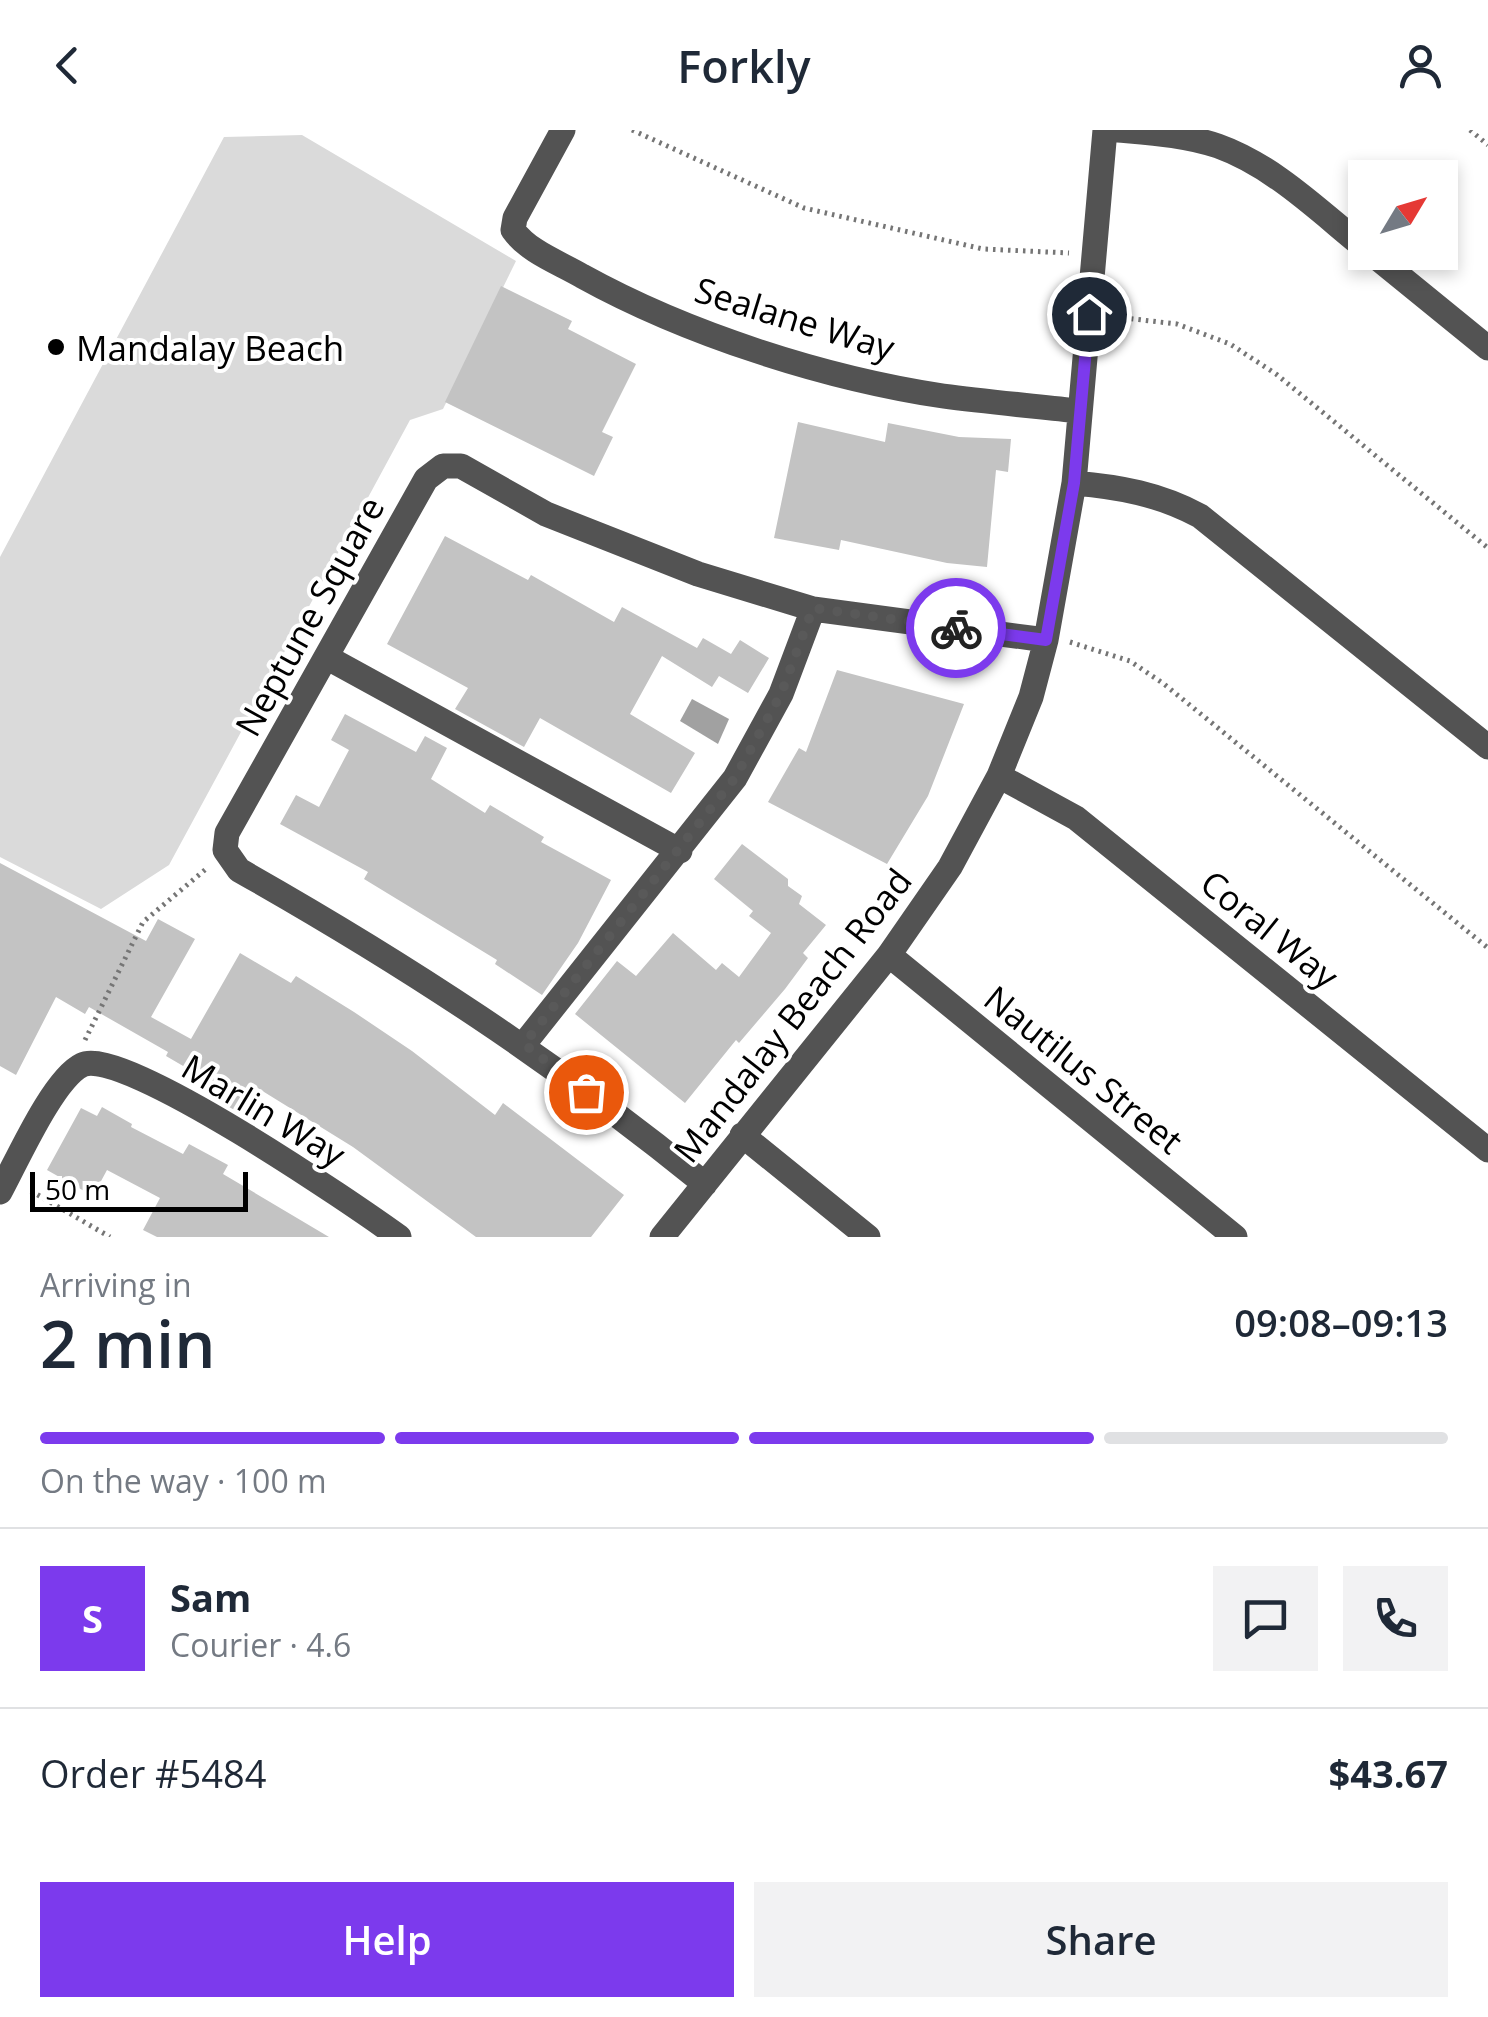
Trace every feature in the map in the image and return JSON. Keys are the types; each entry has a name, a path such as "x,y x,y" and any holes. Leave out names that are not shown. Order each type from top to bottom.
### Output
{"street":[{"name":"Sealane Way","path":"562,130 514,218 512,230 523,243 608,290 708,332 808,365 940,396 1079,411"},
{"name":"Mandalay Beach Road","path":"662,1237 889,956 950,866 999,776 1031,697 1046,640 1074,483 1104,130"},
{"path":"1118,130 1174,135 1219,146 1254,163 1348,235"},
{"path":"1392,270 1488,348"},
{"name":"Neptune Square","path":"225,850 227,834 426,479 443,466 461,466 546,514 698,574 813,608 1046,640"},
{"path":"1074,483 1126,488 1168,498 1200,516 1488,748"},
{"path":"524,1044 735,778 781,694 813,608"},
{"path":"328,658 680,851"},
{"name":"Coral Way","path":"999,776 1076,818 1488,1150"},
{"path":"225,850 239,870 373,945 524,1044 705,1184"},
{"name":"Nautilus Street","path":"889,956 1235,1237"},
{"path":"4,1185 62,1083 85,1063"},
{"name":"Marlin Way","path":"85,1063 113,1064 162,1088 353,1204 399,1237"},
{"path":"742,1136 868,1237"}],"path":[{"path":"632,130 804,208 983,249 1092,254"},
{"path":"1470,130 1488,145"},
{"path":"1089,314 1177,324 1230,344 1276,374 1488,548"},
{"path":"1046,640 1077,643 1130,662 1164,684 1488,948"},
{"path":"85,1063 85,1039 143,922 225,850"},
{"path":"4,1185 110,1237"}],"shaded area":[{"path":"302,135 516,261 443,409 410,420 169,865 101,909 0,857 0,557 224,137"},
{"path":"692,699 729,719 718,744 680,721"}],"building":[{"path":"501,286 572,321 568,329 636,364 602,432 613,437 594,476 445,402"},
{"path":"798,422 885,442 888,423 959,437 1011,439 1008,472 996,470 987,567 947,563 841,540 839,550 774,538"},
{"path":"445,536 528,580 531,575 614,622 622,607 697,648 703,638 731,654 740,640 769,658 748,693 719,676 712,687 662,656 630,714 695,753 671,793 540,718 524,747 455,709 468,688 387,644"},
{"path":"837,670 964,704 928,796 887,864 768,802 799,748 806,752"},
{"path":"345,714 416,752 425,736 447,748 431,779 485,813 490,805 544,837 541,842 611,880 578,943 542,995 495,964 497,960 364,879 368,872 280,824 296,795 319,807 349,750 331,740"},
{"path":"742,844 788,879 788,886 802,896 799,904 826,925 803,953 808,958 785,989 739,1043 736,1040 685,1103 575,1014 617,961 636,976 673,933 716,970 722,963 739,977 771,933 749,916 753,911 714,879"},
{"path":"0,863 146,941 158,919 195,939 151,1017 191,1039 240,953 291,983 296,976 354,1012 495,1115 503,1103 624,1195 591,1237 476,1237 353,1147 256,1087 240,1113 220,1102 226,1091 166,1056 168,1052 89,1007 85,1014 56,997 16,1075 0,1066"},
{"path":"102,1107 183,1154 189,1144 228,1165 223,1174 329,1237 157,1237 143,1230 160,1198 107,1170 93,1196 47,1170 81,1108 97,1116"}],"way so far":[{"path":"586,1092 524,1044 735,778 781,694 813,608 956,628"}],"place":[{"name":"Mandalay Beach","path":"56,347"}],"route":[{"path":"956,628 1046,640 1074,483 1089,314"}]}
